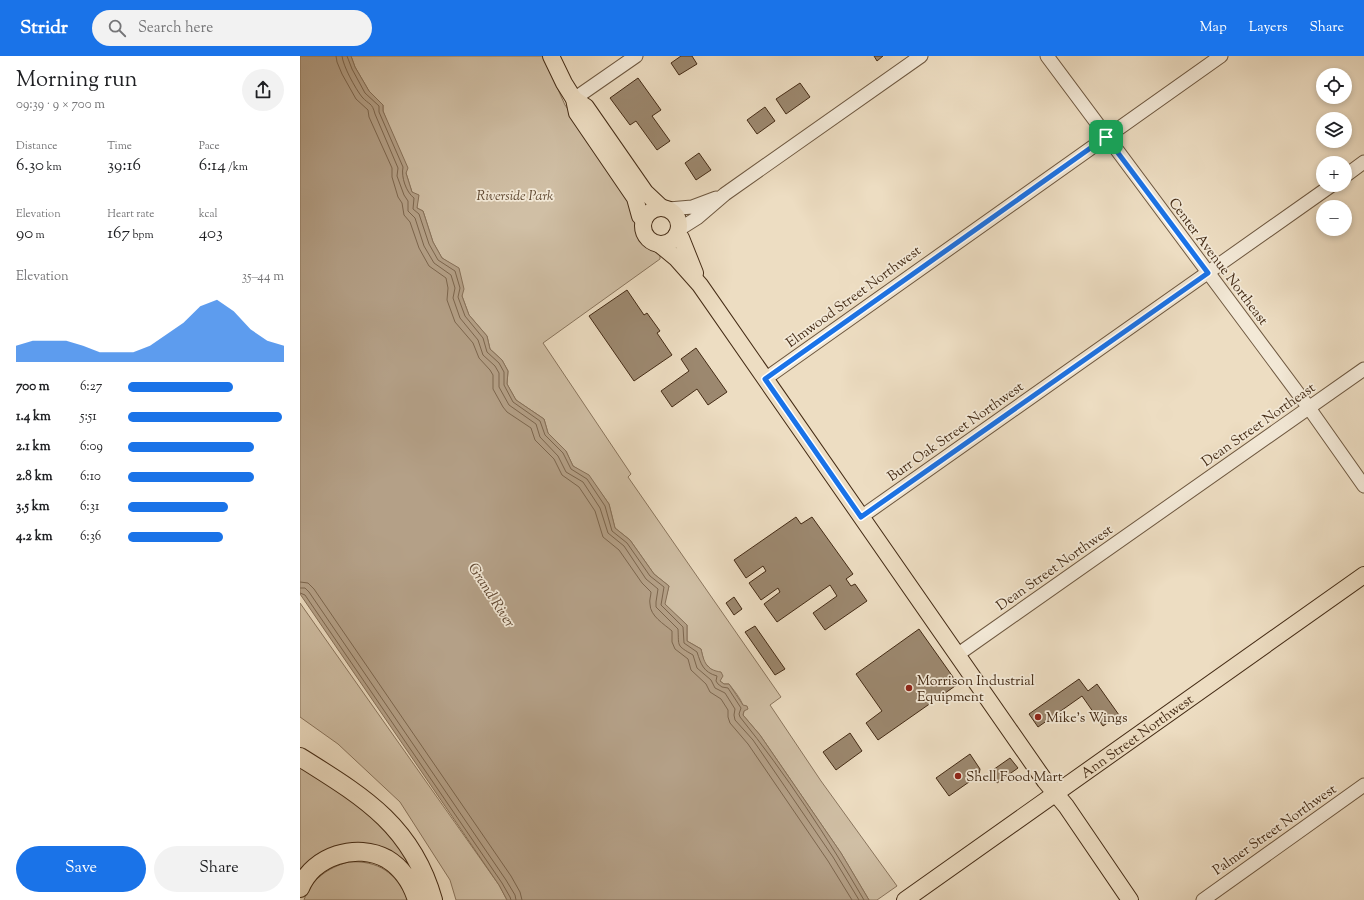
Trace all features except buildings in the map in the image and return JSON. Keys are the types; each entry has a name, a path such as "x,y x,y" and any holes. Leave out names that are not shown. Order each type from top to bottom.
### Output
{"highway":[{"path":"300,758 352,791 375,808 393,825 415,854 427,880 433,900"},
{"path":"300,888 306,876 329,858 354,852 368,853 387,859 399,869 409,882 417,900"}],"main road":[{"path":"551,56 564,83 574,99 577,113 630,180 676,216 678,220 678,232 680,238 700,285"},
{"path":"630,180 640,216 644,220"},
{"path":"665,208 653,209 649,212 644,220 643,227 646,236 652,242 659,244 676,258 700,285 1041,775 1066,806 1130,900"},
{"path":"659,244 670,241 678,232"},
{"name":"Ann Street Northwest","path":"905,900 1364,575"}],"street":[{"path":"574,99 636,56"},
{"path":"678,232 725,194 921,56"},
{"name":"Center Avenue Northeast","path":"1047,56 1309,408 1364,486"},
{"name":"Elmwood Street Northwest","path":"765,379 1221,56"},
{"path":"1352,171 1364,162"},
{"name":"Burr Oak Street Northwest","path":"861,517 1322,192"},
{"path":"665,208 692,207 725,194"},
{"name":"Dean Street Northeast","path":"1170,505 1364,369"},
{"name":"Dean Street Northwest","path":"958,655 1170,505"},
{"name":"Palmer Street Northwest","path":"1203,900 1364,785"}],"green space":[{"name":"Riverside Park","path":"351,56 543,56 565,105 630,198 641,236 660,253 660,259 543,343 631,474 628,477 781,697 770,705 821,781 897,886 877,900 869,900 841,853 760,735 743,715 744,711 742,703 729,684 724,684 720,681 704,662 701,649 687,641 687,625 664,604 669,586 654,574 630,540 615,528 609,504 589,476 573,466 566,451 548,433 544,419 516,400 507,384 508,371 502,360 490,349 487,336 469,315 462,296 459,269 442,258 433,242 423,211 417,208 383,111 383,105 369,91 355,67"},
{"path":"300,603 499,885 507,900 456,900 450,880 400,802 338,744 300,717"},
{"path":"300,765 351,798 388,830 418,874 378,848 300,875"},
{"path":"348,862 369,863 385,870 398,882 408,900 304,900 311,886 321,875 341,864"}],"water":[{"name":"Grand River","path":"300,56 351,56 355,67 369,91 383,105 383,111 408,168 406,173 412,192 419,195 417,208 423,211 433,242 442,258 459,268 464,289 462,296 469,315 487,336 490,349 502,360 508,371 507,384 516,400 544,419 548,433 566,451 573,466 589,475 609,504 615,528 630,540 654,574 669,586 665,604 687,625 687,641 701,649 706,665 716,671 721,672 723,676 720,681 724,684 729,684 743,705 747,706 748,709 744,711 743,715 760,735 841,853 869,900 507,900 499,885 300,594"}],"place":[{"name":"Morrison Industrial Equipment","path":"909,688"},
{"name":"Mike's Wings","path":"1038,717"},
{"name":"Shell Food Mart","path":"958,776"}],"route":[{"path":"1106,137 1208,273 861,517 765,379 1106,137"}]}
